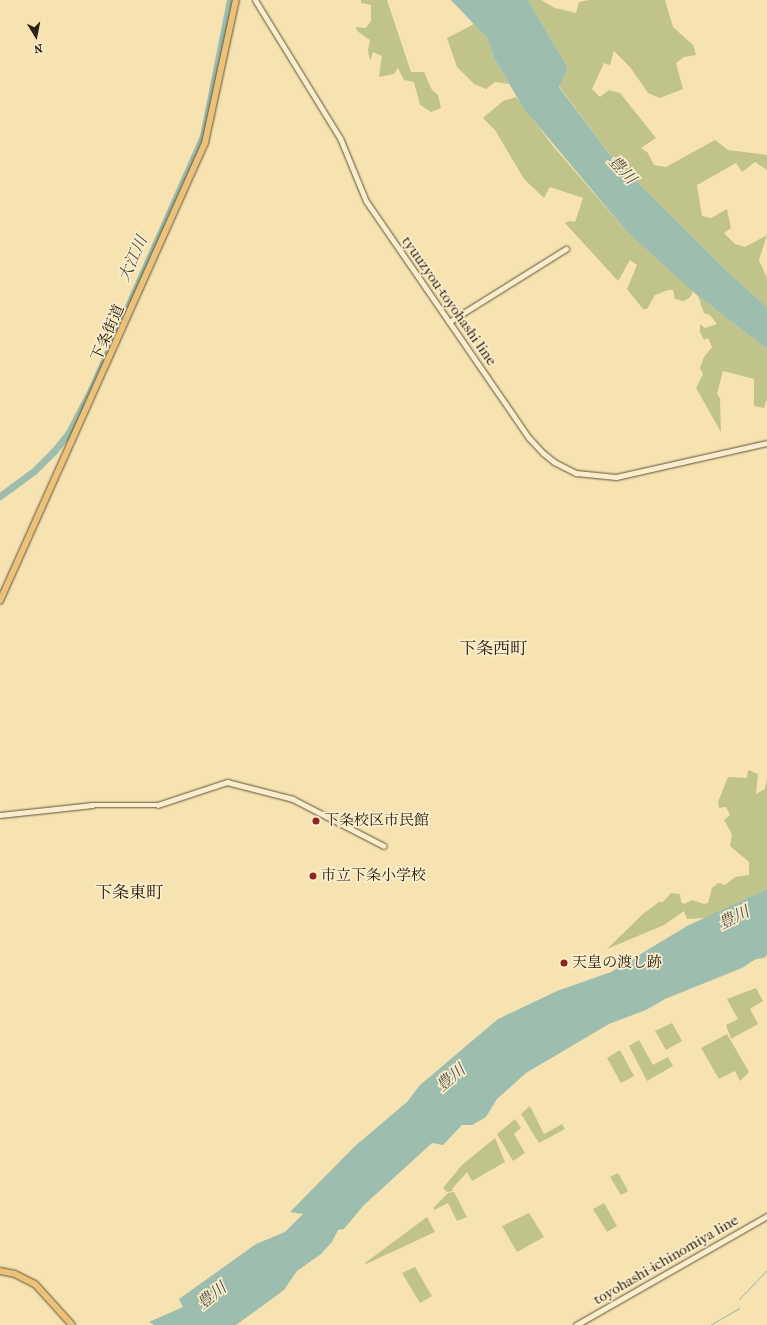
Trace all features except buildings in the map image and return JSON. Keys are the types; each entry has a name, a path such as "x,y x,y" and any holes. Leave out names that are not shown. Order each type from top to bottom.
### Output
{"highway":[{"path":"0,1270 28,1280 46,1294 72,1325"}],"main road":[{"name":"下条街道","path":"0,601 205,143 236,0"},
{"name":"tyuuzyou-toyohashi line","path":"255,0 340,138 366,201 529,438 543,453 566,468 590,476 616,477 767,443"},
{"name":"toyohashi-ichinomiya line","path":"576,1325 767,1216"}],"street":[{"path":"449,322 566,249"},
{"path":"0,816 92,805 158,805 227,782 293,799 384,846"}],"green space":[{"path":"361,0 387,0 411,72 424,72 432,90 438,95 441,108 431,112 420,105 414,82 404,80 398,68 394,74 379,77 382,56 373,52 370,61 368,50 370,40 357,31 356,27 366,28 371,21 371,5 361,3"},
{"path":"528,0 541,0 555,8 576,13 579,2 589,0 665,0 673,27 693,45 696,55 684,57 676,63 683,89 660,98 648,93 630,67 614,51 610,65 604,63 592,89 600,97 609,90 620,93 656,138 641,148 648,153 654,165 666,167 715,140 728,150 767,155 767,170 755,162 742,172 736,163 697,185 702,216 711,218 727,209 731,228 724,233 735,244 745,247 767,235 759,260 767,278 767,307 726,270 611,156 559,86 568,68"},
{"path":"474,24 487,38 494,58 509,84 495,82 486,89 474,84 457,67 447,38"},
{"path":"516,97 553,146 628,233 691,289 693,293 689,298 684,301 675,299 673,290 668,290 655,295 647,309 643,309 627,289 637,265 630,260 618,281 565,223 569,221 575,222 583,198 550,187 544,198 524,179 495,130 483,118 503,101"},
{"path":"698,296 767,349 767,399 764,408 754,406 754,379 723,371 717,394 720,398 721,432 696,388 703,374 700,368 704,357 712,347 708,338 704,340 700,332 700,324 705,328 717,324 710,315 704,313"},
{"path":"748,770 758,774 756,794 765,789 767,778 767,889 706,918 687,919 684,911 664,925 607,949 644,913 659,902 663,902 671,893 680,894 681,902 684,904 692,900 704,904 708,903 712,888 718,883 725,885 735,877 749,875 749,862 730,846 732,834 724,820 730,815 726,807 719,808 718,802 728,777 747,778"},
{"path":"756,988 763,1001 750,1009 758,1024 731,1039 726,1025 738,1019 727,999"},
{"path":"672,1023 682,1041 666,1050 655,1031"},
{"path":"727,1034 749,1072 740,1081 735,1071 719,1079 701,1048"},
{"path":"639,1040 653,1065 668,1057 673,1066 647,1081 629,1046"},
{"path":"620,1050 634,1076 621,1083 607,1058"},
{"path":"530,1106 544,1134 562,1124 565,1129 539,1143 521,1114"},
{"path":"515,1119 521,1128 514,1134 525,1153 513,1161 497,1134"},
{"path":"495,1138 505,1162 472,1181 467,1172 452,1189 453,1191 447,1192 443,1188 462,1165"},
{"path":"618,1173 628,1191 621,1195 610,1177"},
{"path":"454,1192 467,1217 457,1221 448,1203 434,1210 434,1207 448,1193"},
{"path":"604,1203 617,1226 607,1232 593,1209"},
{"path":"529,1213 544,1237 517,1252 502,1226"},
{"path":"427,1217 435,1232 366,1264 365,1263"},
{"path":"415,1267 432,1296 420,1303 402,1273"}],"water":[{"name":"豊川","path":"451,0 528,0 568,68 559,87 611,156 726,270 767,307 767,349 698,296 628,233 524,109 494,58 487,38"},
{"name":"豊川","path":"767,889 767,955 764,958 756,959 742,968 665,999 646,1010 609,1024 526,1073 497,1099 486,1117 472,1125 462,1125 443,1145 432,1143 363,1206 344,1229 338,1230 332,1242 321,1254 297,1271 284,1290 236,1325 154,1325 149,1322 183,1307 179,1299 256,1244 285,1232 303,1214 290,1212 355,1146 407,1102 420,1085 498,1019 557,991 611,972 687,926"}],"waterway":[{"name":"大江川","path":"0,496 34,471 54,451 68,434 91,390 203,136 230,0"},
{"path":"739,1299 767,1270"},
{"path":"710,1325 739,1308"}],"place":[{"name":"下条校区市民館","path":"316,821"},
{"name":"市立下条小学校","path":"313,876"},
{"name":"天皇の渡し跡","path":"564,963"}],"district":[{"name":"下条西町","path":"493,649"},
{"name":"下条東町","path":"129,893"}]}
